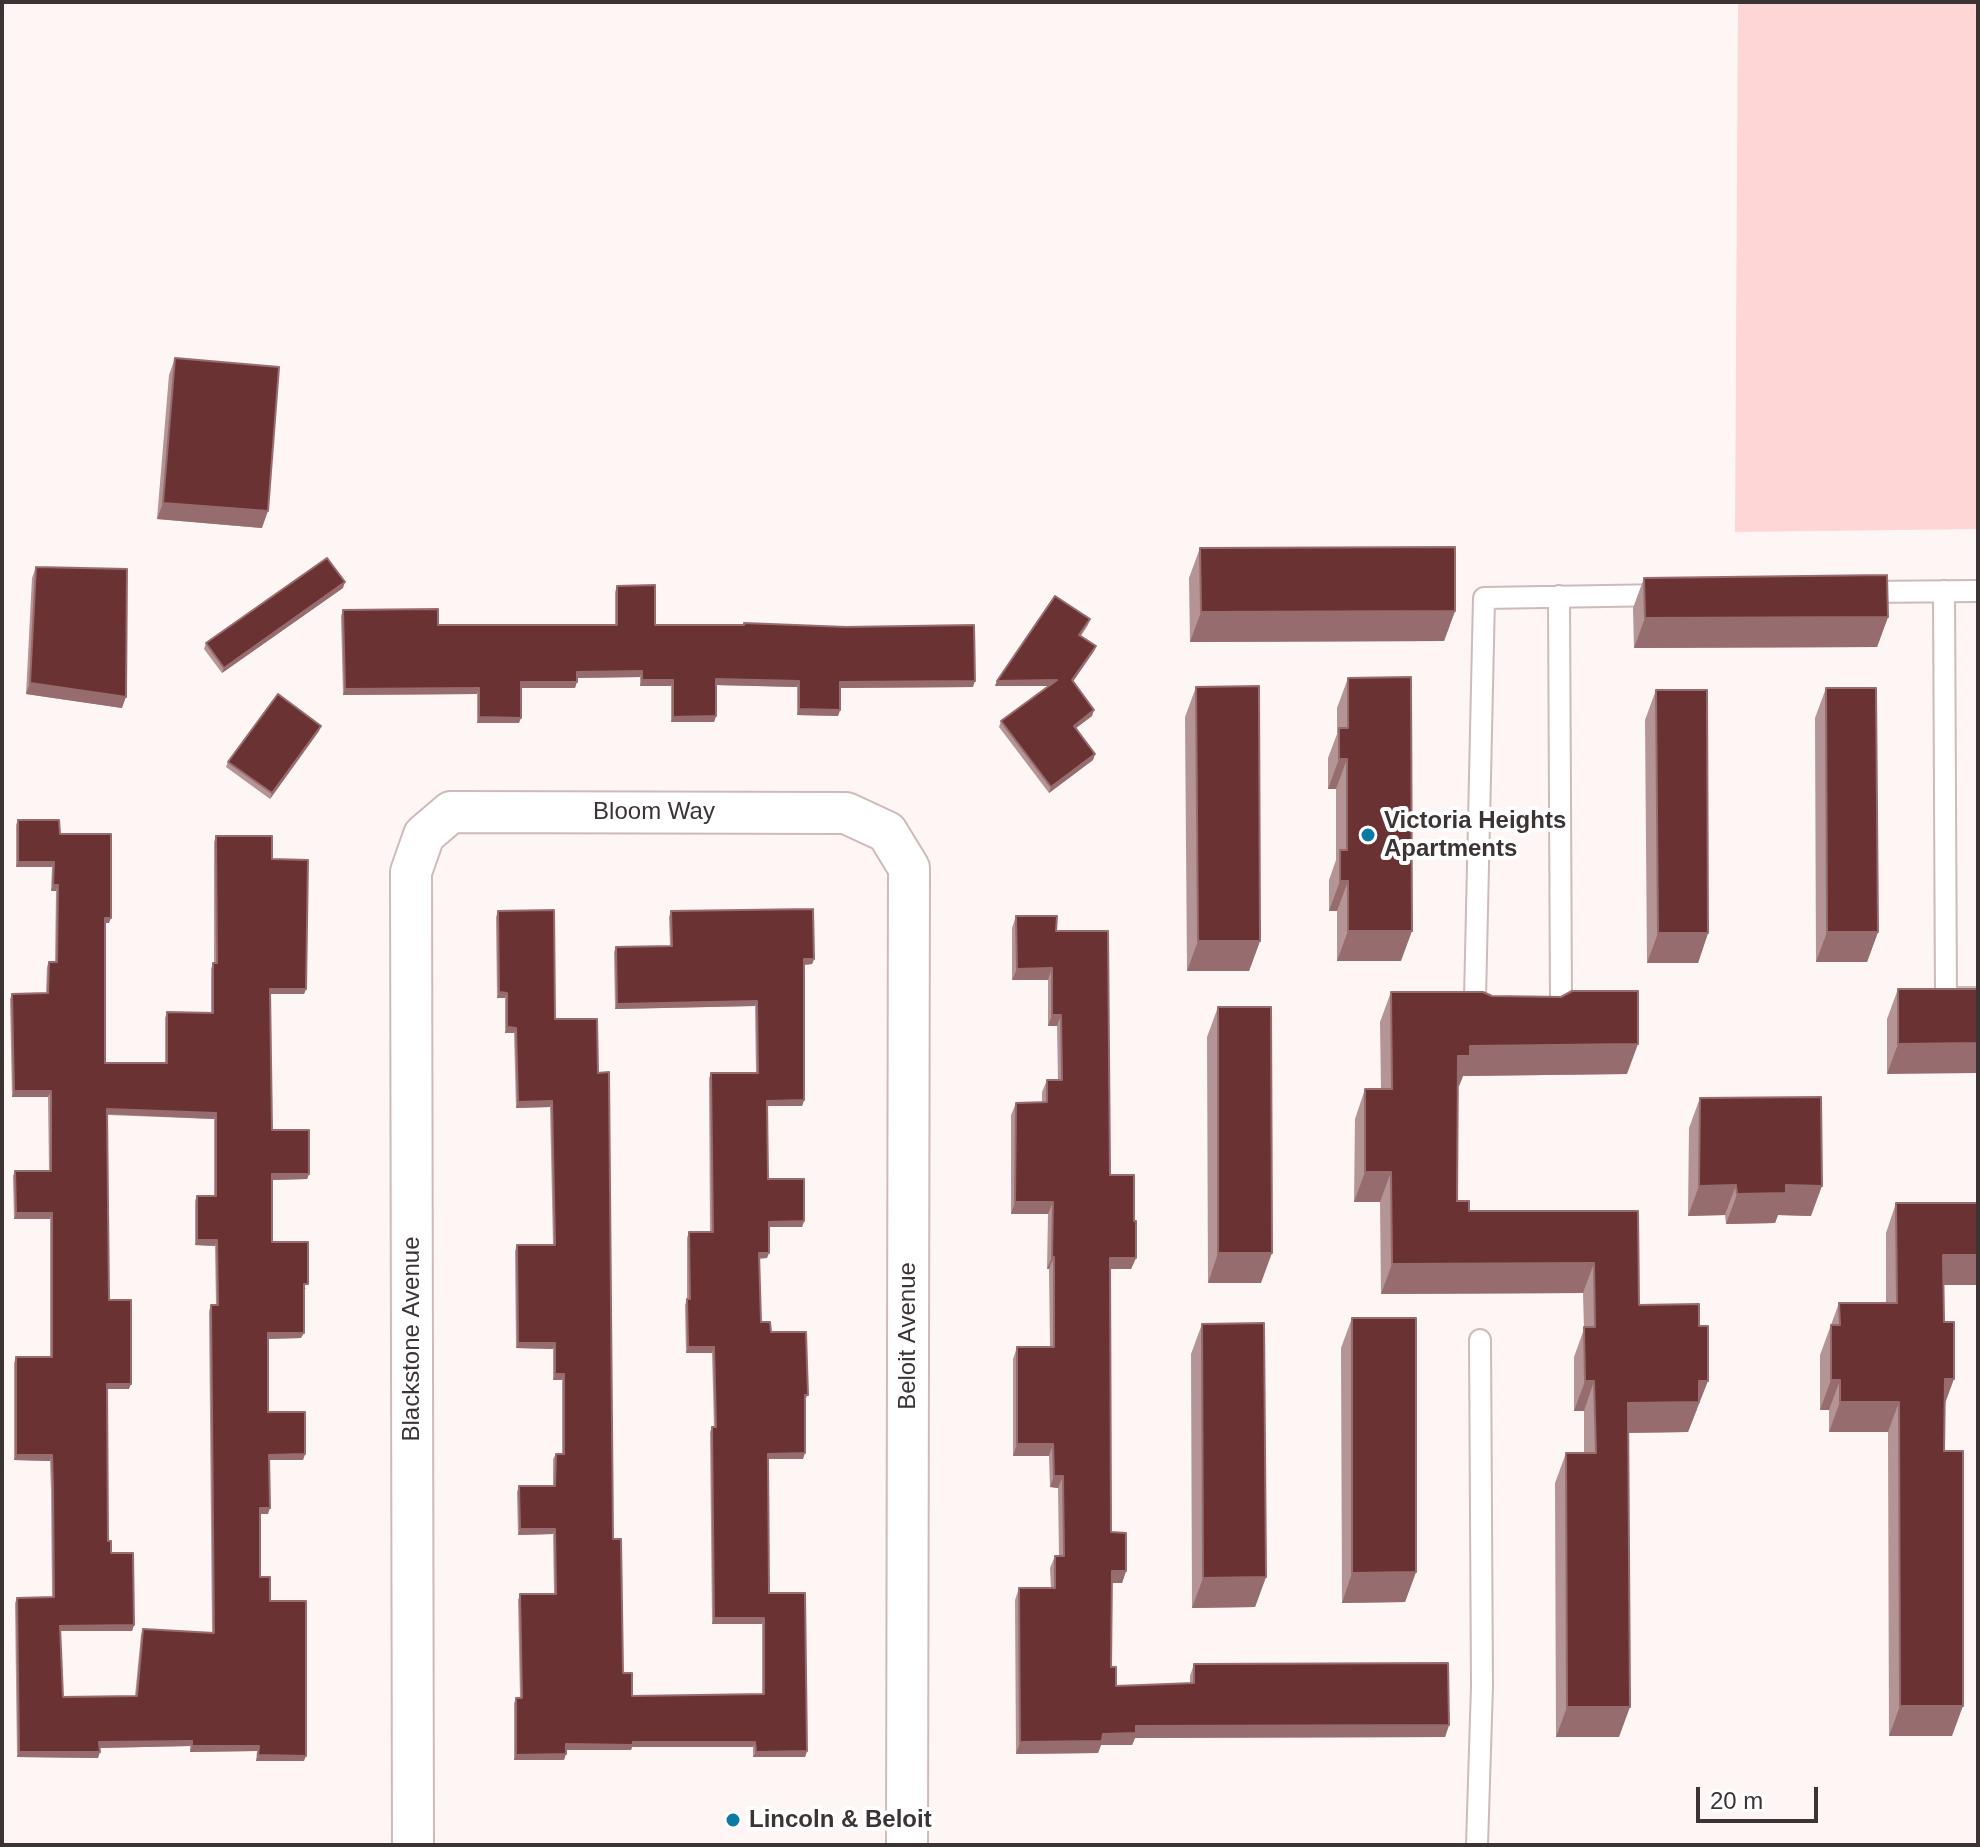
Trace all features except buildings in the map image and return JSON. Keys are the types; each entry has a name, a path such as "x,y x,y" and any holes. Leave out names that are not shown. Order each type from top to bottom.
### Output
{"street":[{"name":"Bloom Way","path":"424,835 451,812 846,813 887,832"},
{"name":"Beloit Avenue","path":"887,832 909,868 907,1845"},
{"name":"Blackstone Avenue","path":"413,1845 411,872 424,835"}],"lane":[{"path":"1944,591 1946,998 1978,998"},
{"path":"1836,593 1978,591"},
{"path":"1559,596 1561,1005 1550,1014 1481,1013 1475,999 1484,598 1559,596 1682,595"},
{"path":"1477,1845 1482,1686 1480,1340"}],"shaded area":[{"path":"1738,2 1978,2 1978,529 1735,532"}],"place":[{"name":"Victoria Heights Apartments","path":"1368,835"},
{"name":"Lincoln & Beloit","path":"733,1820"}]}
